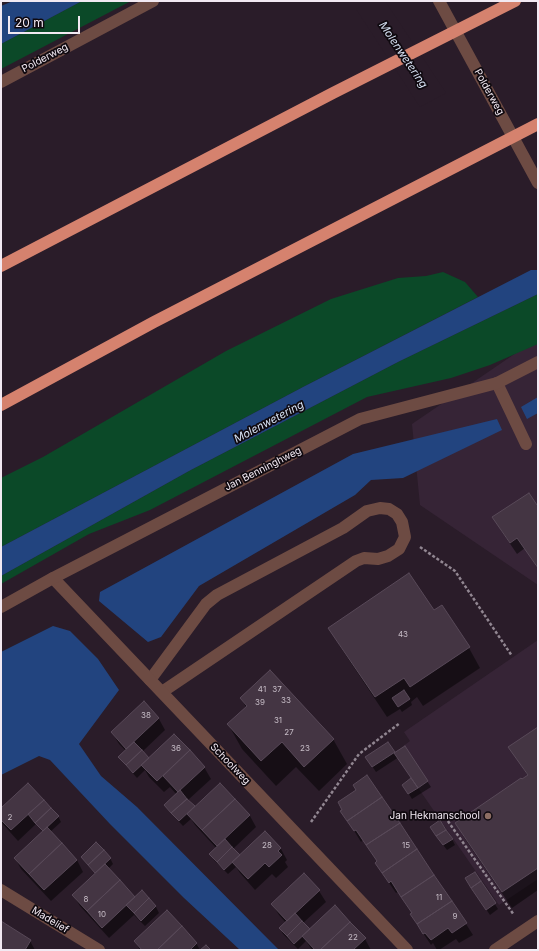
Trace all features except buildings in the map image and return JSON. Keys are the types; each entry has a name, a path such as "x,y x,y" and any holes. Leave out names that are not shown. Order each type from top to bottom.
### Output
{"highway":[{"path":"1,266 333,93 502,6 515,1"},
{"path":"1,404 154,322 538,124"}],"street":[{"name":"Polderweg","path":"1,82 153,1"},
{"name":"Polderweg","path":"439,1 538,182"},
{"name":"Jan Benninghweg","path":"1,607 53,578 360,419 497,383 538,362"},
{"path":"497,383 526,444"},
{"path":"150,680 206,604 217,594 343,528 367,511 380,508 389,509 397,514 402,522 405,537 399,549 388,556 378,559 364,558 356,561 162,692"},
{"name":"Schoolweg","path":"53,578 407,950"},
{"name":"Madelief","path":"1,890 99,950"},
{"path":"495,950 538,921"}],"path":[{"path":"405,537 455,571 512,656"},
{"path":"300,838 359,754 400,723"},
{"path":"445,817 524,930"}],"shaded area":[{"path":"538,338 538,585 420,505 412,424"},
{"name":"Jan Hekmanschool","path":"538,640 538,879 499,905 394,753 410,741 404,732"}],"green space":[{"path":"82,1 131,1 1,69 1,44"},
{"path":"443,272 465,282 478,297 303,387 1,547 1,478 43,457 226,351 331,299 398,278 426,276"},
{"path":"538,294 538,344 490,365 451,378 367,397 150,510 89,534 1,584 1,576 189,471 398,362"}],"water":[{"path":"13,1 82,1 1,44 1,6"},
{"name":"Molenwetering","path":"531,270 538,270 538,294 398,362 189,471 1,576 1,547 303,387"},
{"path":"538,397 538,413 527,419 521,407"},
{"path":"497,419 502,430 403,478 371,480 355,495 199,586 161,637 148,642 99,601 100,592 353,454"},
{"path":"53,626 70,631 98,659 119,690 79,744 101,776 137,807 279,950 240,950 184,898 110,824 50,760 39,756 1,775 1,652"}],"pier":[{"path":"372,1 385,1 446,93 420,107 356,9"}],"place":[{"name":"Jan Hekmanschool","path":"488,816"}]}
